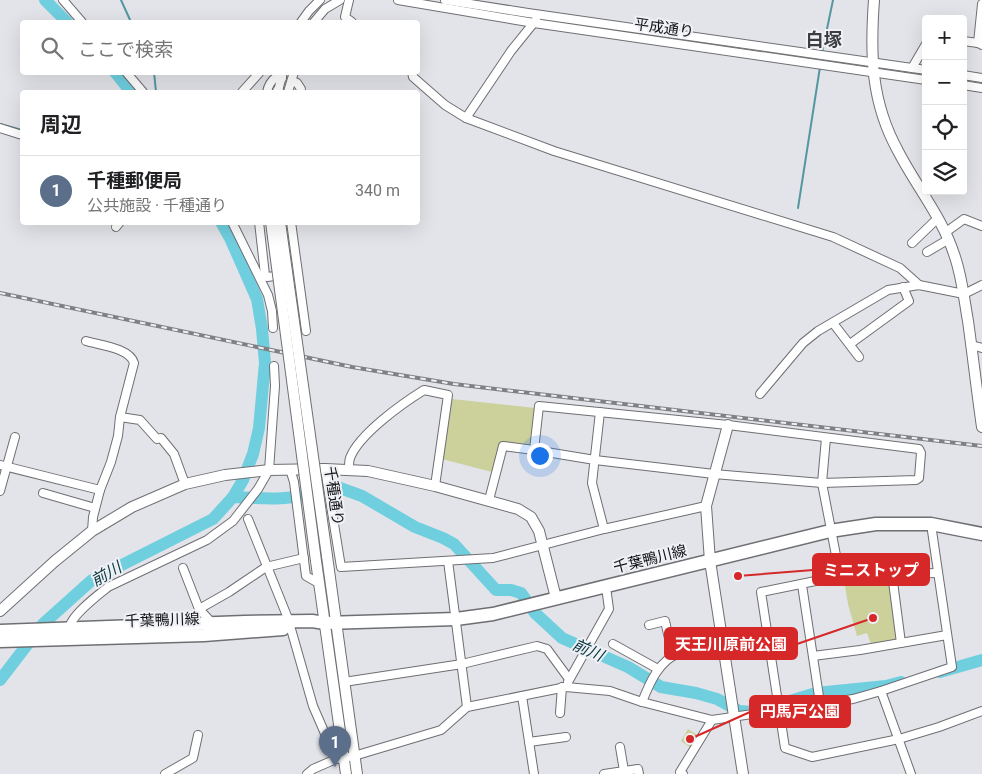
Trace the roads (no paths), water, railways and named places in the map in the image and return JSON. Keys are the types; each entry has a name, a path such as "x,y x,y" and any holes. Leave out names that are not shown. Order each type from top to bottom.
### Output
{"main road":[{"name":"千葉鴨川線","path":"3,638 18,630 213,624 290,625 313,628 331,623 456,619 493,614 830,531 876,524 931,524 982,534"},
{"name":"千葉鴨川線","path":"3,638 50,639 204,635 290,625"}],"street":[{"path":"63,0 80,20"},
{"path":"302,20 320,0"},
{"path":"316,20 330,2 340,0"},
{"path":"349,0 345,17 349,20"},
{"name":"平成通り","path":"398,0 534,23 873,67 922,69"},
{"name":"平成通り","path":"445,0 873,67 922,79"},
{"path":"874,0 873,67 878,99 889,133 909,171 938,218 955,256 964,294 982,427"},
{"path":"967,42 980,44 982,4"},
{"path":"466,118 511,51 541,15"},
{"path":"912,68 922,51"},
{"path":"129,75 141,90"},
{"path":"244,90 257,75"},
{"path":"413,75 445,105 466,118 554,152 833,237 900,268 919,285"},
{"path":"282,90 293,76 301,90"},
{"path":"967,76 982,78"},
{"path":"279,77 281,90"},
{"path":"267,90 268,86 279,77"},
{"path":"967,86 982,88"},
{"path":"0,128 20,134"},
{"path":"912,243 938,218"},
{"path":"927,252 964,219 982,226"},
{"path":"234,225 268,295 272,324 305,329 291,225"},
{"path":"259,225 263,272 266,277 298,274"},
{"name":"千種通り","path":"271,225 316,561 344,682 345,758 357,774"},
{"name":"千種通り","path":"280,225 327,556 331,623 346,774"},
{"path":"250,258 263,257"},
{"path":"760,394 803,343 818,331 888,290 919,285 964,294 982,285"},
{"path":"850,344 908,301 903,287"},
{"path":"833,323 859,357"},
{"path":"86,341 115,348 129,354 133,358 134,363 120,417 118,436 95,508 92,531"},
{"path":"971,345 982,348"},
{"path":"66,629 70,622 94,598 108,587 206,540 233,521 258,489 269,470 275,386 274,366"},
{"path":"348,469 349,459 358,445 391,413 424,390 448,395 435,486"},
{"path":"489,500 503,446 595,460 714,474 822,482 916,480 919,478 921,452 919,449 728,425 539,406 534,450"},
{"path":"600,412 592,483 604,529"},
{"path":"120,417 140,420 157,439 160,438 174,454 185,484"},
{"path":"728,425 706,506 710,561 743,774"},
{"path":"0,490 3,466 14,437"},
{"path":"826,438 822,482 840,576"},
{"path":"3,466 100,490"},
{"path":"325,468 341,568 493,558 604,529 706,506"},
{"path":"0,611 55,561 92,531 132,507 185,484 225,475 269,470 325,468 368,471 435,486 518,509 531,517 539,531 556,598"},
{"path":"290,469 294,482 306,576 320,584"},
{"path":"43,493 95,508"},
{"path":"248,519 290,625 313,706 345,758"},
{"path":"307,774 313,769 345,758 441,730 467,706 564,687 610,691 642,702 712,720 853,699 952,667 931,524"},
{"path":"199,609 229,592 266,567 304,558"},
{"path":"448,561 467,706"},
{"path":"183,568 199,609 213,624"},
{"path":"938,573 840,576 761,592 785,748 812,757 899,739 939,728 982,711"},
{"path":"892,574 901,643"},
{"path":"802,585 820,703"},
{"path":"560,713 564,687 609,609 606,587"},
{"path":"649,625 665,621 673,656"},
{"path":"813,656 947,635"},
{"path":"613,644 658,669"},
{"path":"642,702 658,669 673,656 682,651 723,644"},
{"path":"344,682 462,664 537,646 547,649 569,678"},
{"path":"881,691 911,774"},
{"path":"522,696 534,774"},
{"path":"684,774 680,772 712,720"},
{"path":"165,774 193,758 198,736"},
{"path":"529,742 566,737"},
{"path":"620,747 624,771"},
{"path":"604,774 638,769 638,774"}],"waterway":[{"name":"前川","path":"45,0 65,20"},
{"path":"121,0 130,20"},
{"path":"822,53 833,0"},
{"path":"798,208 820,67"},
{"name":"前川","path":"117,75 129,90"},
{"path":"154,75 156,90"},
{"path":"0,124 20,129"},
{"name":"前川","path":"0,680 43,624 92,580 213,519 233,497 243,480 253,454 259,428 265,363 257,299 223,225"},
{"name":"前川","path":"233,497 289,498 307,494 329,484 362,496 415,527 454,544 496,590 511,590 521,593 535,613 562,638 628,667 661,687 717,699 739,711 754,712 816,693 886,686 901,682"},
{"name":"前川","path":"940,672 982,660"}],"railway":[{"path":"0,293 352,367 454,384 982,446"}],"place":[{"name":"ミニストップ","path":"738,576"},
{"name":"天王川原前公園","path":"873,618"},
{"name":"円馬戸公園","path":"690,739"},
{"name":"千種郵便局","path":"335,767"}],"district":[{"name":"白塚","path":"824,39"}]}
